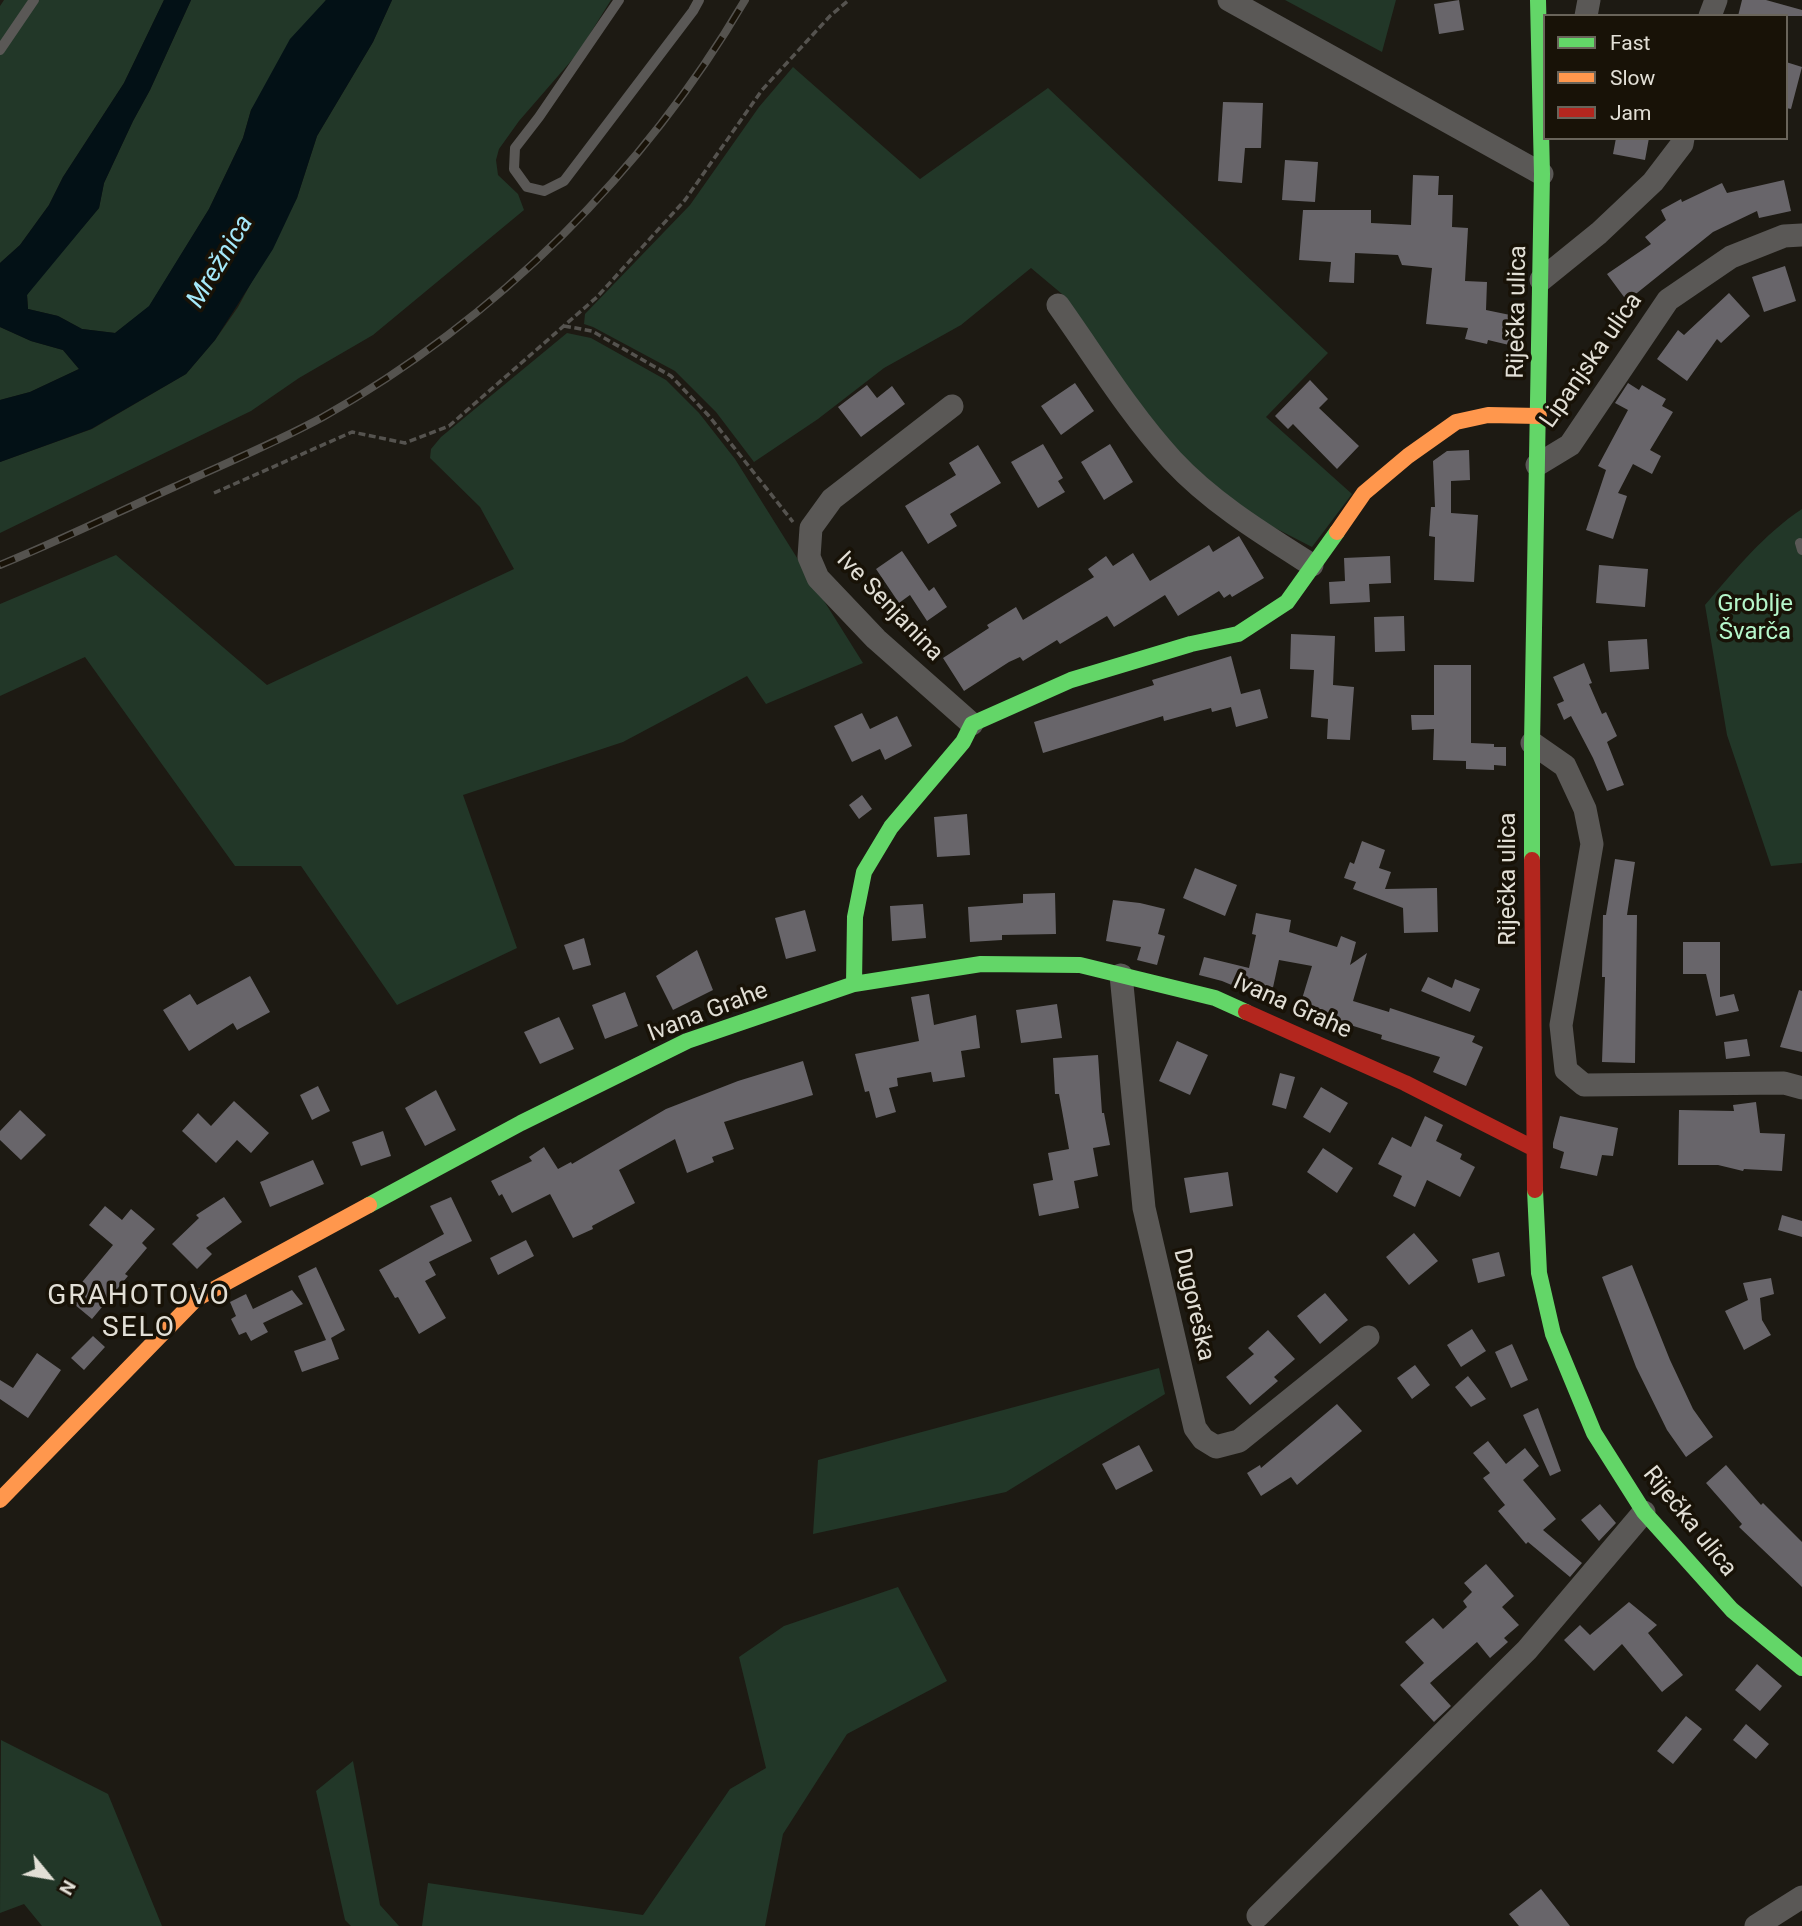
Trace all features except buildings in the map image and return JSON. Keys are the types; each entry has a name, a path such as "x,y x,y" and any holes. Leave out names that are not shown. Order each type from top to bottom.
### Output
{"street":[{"path":"1229,0 1542,174"},
{"name":"Riječka ulica","path":"1538,0 1543,52 1532,743 1533,1148 1539,1273 1553,1334 1594,1433 1644,1512 1732,1609 1802,1668"},
{"path":"1541,280 1599,233 1653,182 1683,140"},
{"name":"Lipanjska ulica","path":"1537,465 1570,445 1668,300 1731,257 1784,236 1802,235"},
{"path":"1058,305 1126,403 1173,461 1242,521 1312,565"},
{"name":"Ive Senjanina","path":"952,405 832,499 810,528 808,557 818,578 876,639 972,724"},
{"path":"854,984 855,917 863,872 891,827 963,742 972,724 1071,680 1238,634 1287,602 1364,493 1408,456 1456,422 1488,415 1539,416"},
{"path":"1532,743 1565,766 1585,809 1592,844 1561,1025 1566,1070 1584,1085 1784,1083 1802,1088"},
{"name":"Ivana Grahe","path":"0,1500 196,1299 521,1123 687,1041 854,984 981,964 1080,965 1215,998 1405,1083 1533,1148"},
{"name":"Dugoreška","path":"1121,975 1144,1208 1195,1428 1216,1447 1239,1441 1368,1336"},
{"path":"1258,1916 1527,1650 1644,1512"},
{"path":"1756,1926 1802,1897"}],"lane":[{"path":"0,50 34,0"},
{"path":"620,0 515,148 514,169 527,187 544,191 564,181 699,0"}],"path":[{"path":"214,493 352,432 405,443 449,426 597,297 685,200 762,90 830,16 849,0"},
{"path":"564,326 592,331 671,376 709,416 809,542"}],"green space":[{"path":"4,0 164,0 124,83 63,177 49,205 20,245 0,263 0,6"},
{"path":"191,0 326,0 251,110 243,138 209,209 149,307 115,333 82,329 58,316 28,309 27,295 35,283 99,208 104,183"},
{"path":"392,0 611,0 578,53 519,121 499,149 496,160 498,175 518,194 524,210 373,335 299,378 251,411 0,533 0,462 92,429 186,374 215,340 238,307 297,198 317,136 373,42"},
{"path":"1285,0 1396,0 1382,52"},
{"path":"793,67 920,179 1048,88 1328,353 1266,417 1352,494 1312,547 1244,512 1153,429 1062,294 1031,268 961,325 884,368 818,419 754,462 716,412 675,371 584,324 585,314 690,205 759,107"},
{"path":"0,327 31,341 63,350 79,369 30,392 0,400"},
{"path":"567,333 591,338 666,380 699,413 735,459 863,663 766,704 747,676 623,742 463,795 517,948 397,1005 301,866 235,866 85,657 0,696 0,604 116,555 267,685 514,569 480,507 430,458 431,449 441,437"},
{"name":"Groblje Švarča","path":"1802,509 1802,863 1771,866 1727,735 1705,605 1763,541"},
{"path":"1159,1368 1165,1394 1006,1492 813,1534 818,1460"},
{"path":"898,1587 947,1681 847,1734 783,1834 765,1926 422,1926 428,1883 643,1915 730,1789 766,1768 739,1657 784,1626"},
{"path":"1,1740 108,1794 162,1926 42,1926 24,1904 0,1913"},
{"path":"353,1761 380,1905 399,1926 351,1926 345,1920 316,1791"}],"water":[{"name":"Mrežnica","path":"164,0 191,0 104,183 99,208 27,295 28,309 58,316 82,329 115,333 149,306 209,209 243,138 251,110 290,39 326,0 392,0 373,42 317,136 297,198 273,249 215,340 186,374 91,429 0,462 0,400 30,392 79,369 63,350 31,341 0,327 0,263 20,245 49,205 63,177 124,83"}],"railway":[{"path":"0,565 305,427 387,378 448,335 506,287 561,236 613,182 661,124 705,63 745,0"}],"traffic: fast":[{"path":"1532,860 1542,174 1538,0"},
{"path":"854,984 855,917 864,872 891,827 963,742 972,724 1071,680 1191,644 1238,634 1287,602 1337,532"},
{"path":"369,1205 521,1123 687,1041 854,984 981,964 1080,965 1215,998 1246,1012"},
{"path":"1535,1190 1539,1273 1553,1334 1594,1433 1644,1512 1732,1610 1802,1668"}],"traffic: slow":[{"path":"1337,532 1364,493 1408,456 1456,422 1488,415 1539,416"},
{"path":"0,1500 196,1299 369,1205"}],"traffic: jam":[{"path":"1532,860 1535,1190"},
{"path":"1246,1012 1405,1083 1533,1148"}],"district":[{"name":"GRAHOTOVO SELO","path":"139,1313"}]}
